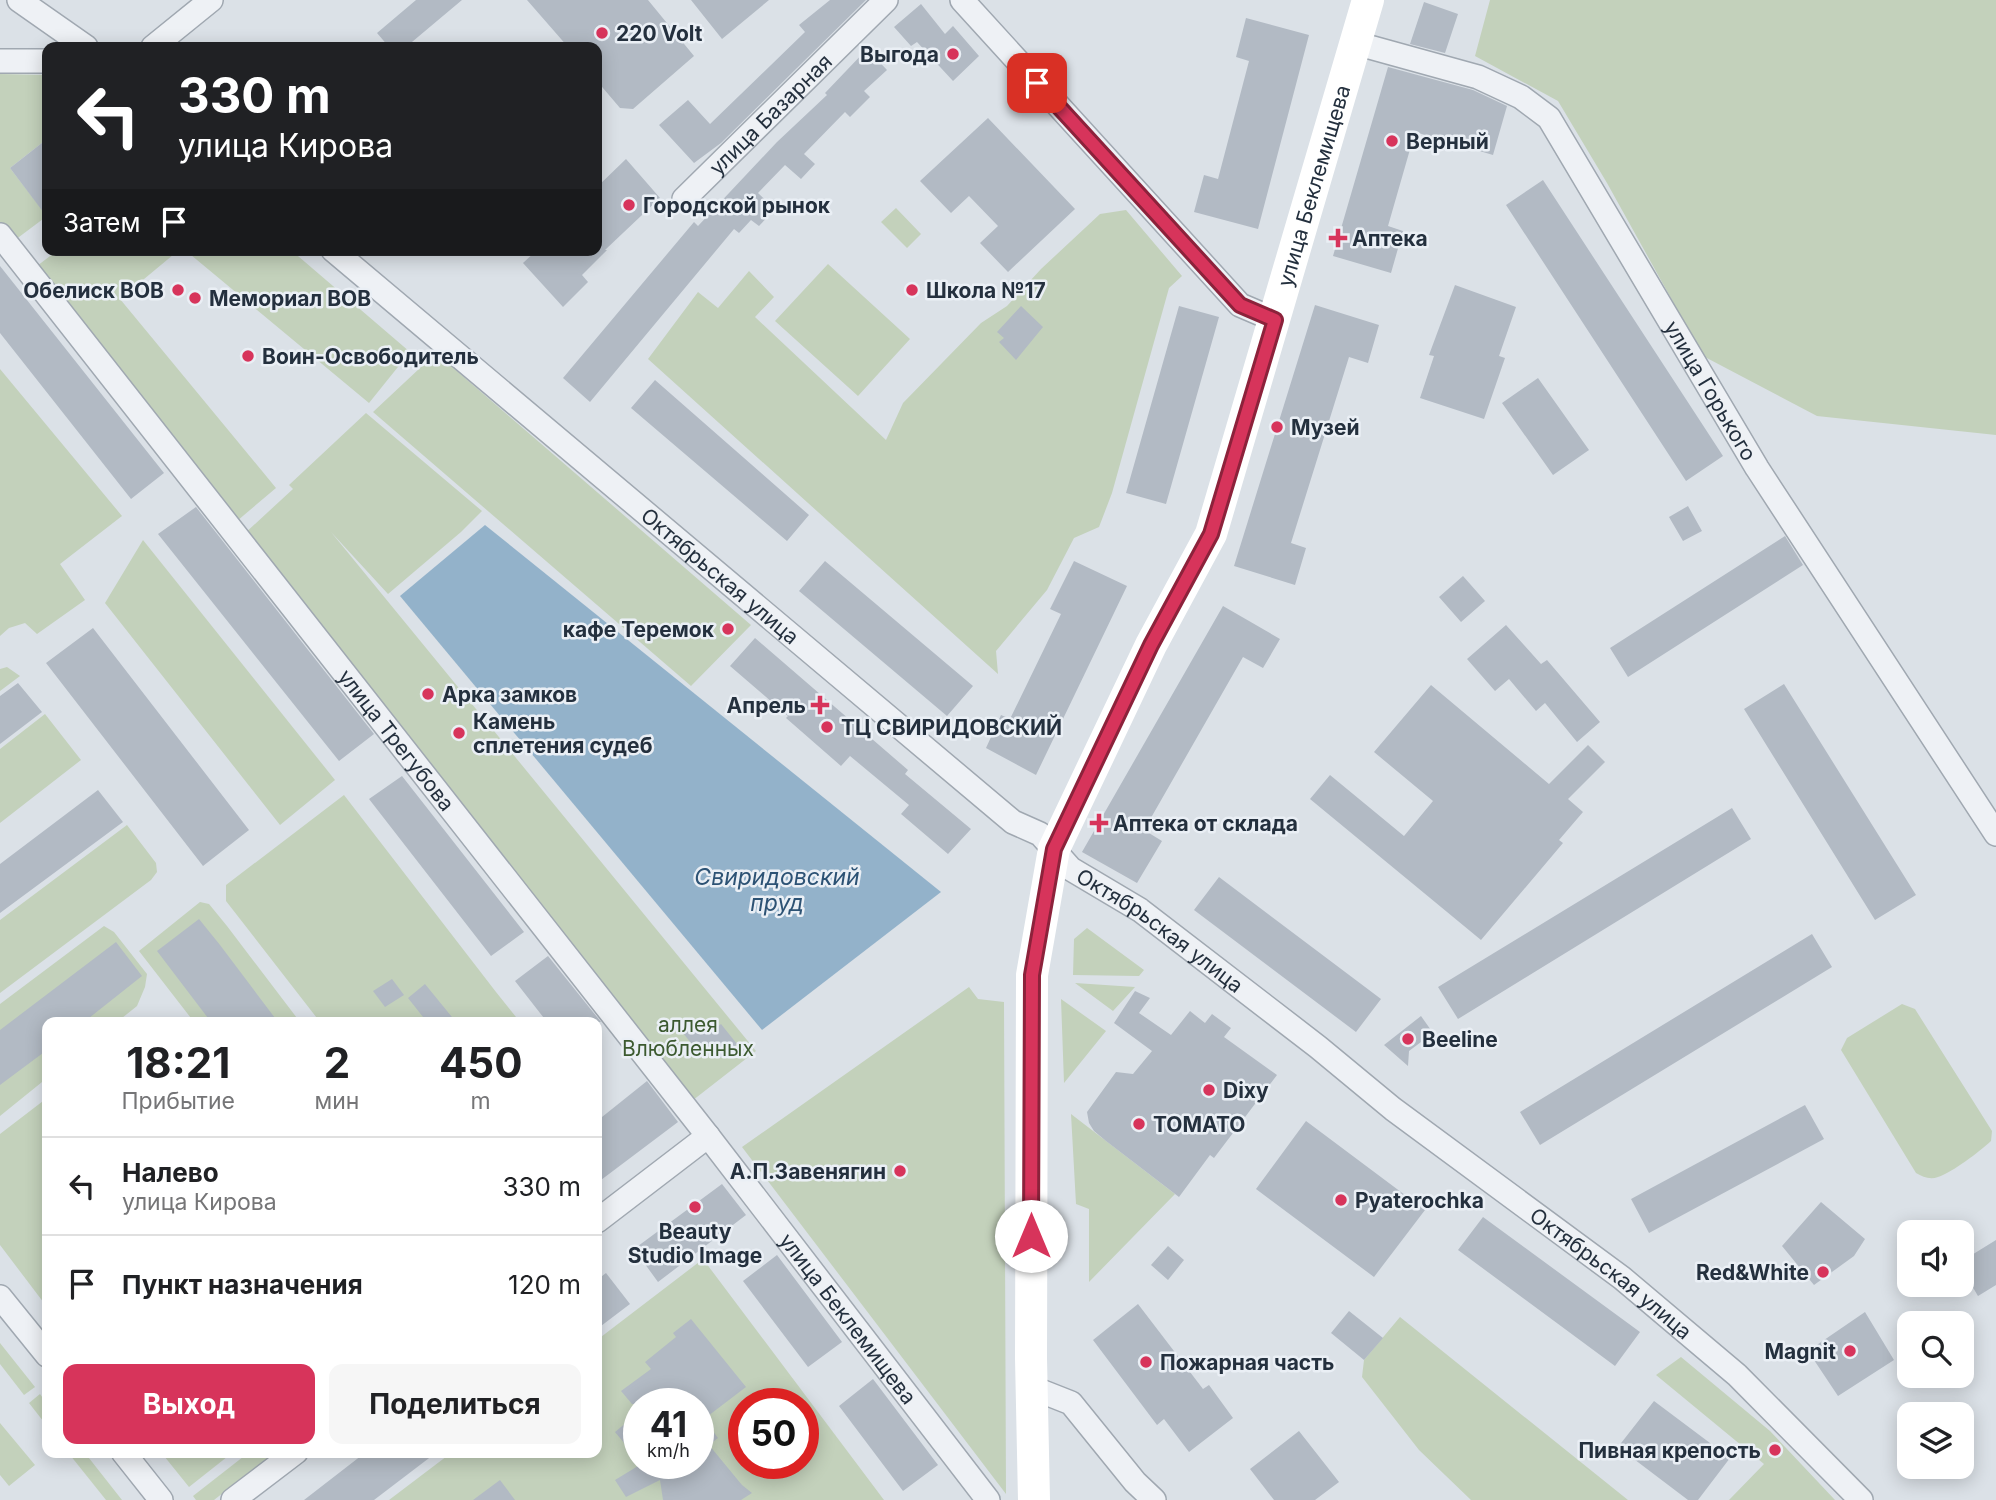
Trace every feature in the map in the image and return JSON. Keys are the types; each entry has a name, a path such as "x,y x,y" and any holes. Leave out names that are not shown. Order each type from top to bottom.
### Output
{"main road":[{"name":"улица Беклемищева","path":"1034,1500 1031,1358 1032,975 1054,849 1151,645 1211,534 1368,0"}],"street":[{"path":"19,0 79,42"},
{"path":"159,42 211,0"},
{"name":"улица Базарная","path":"684,199 886,0"},
{"path":"962,0 1240,305 1275,320"},
{"name":"улица Горького","path":"1355,43 1478,77 1521,97 1549,118 1757,468 1996,834"},
{"path":"0,61 42,61"},
{"name":"улица Трегубова","path":"0,235 708,1136"},
{"name":"Октябрьская улица","path":"339,256 1013,822 1040,834 1071,869 1140,910 1318,1047 1393,1109 1622,1278 1737,1375 1861,1500"},
{"path":"602,1217 708,1136"},
{"name":"улица Беклемищева","path":"708,1136 988,1500"},
{"path":"0,1297 42,1350"},
{"path":"1033,1388 1071,1404 1135,1482 1154,1500"},
{"path":"128,1458 160,1500"},
{"path":"233,1500 288,1458"}],"green space":[{"path":"1490,0 1996,0 1996,435 1817,416 1703,356 1558,101 1475,56"},
{"path":"0,74 42,75 42,143 10,168 42,210 42,220 11,243 0,229"},
{"path":"896,208 921,234 907,248 881,222"},
{"path":"1126,210 1182,276 1169,288 1112,493 1099,527 1074,538 1047,590 996,651 998,674 648,359 698,292 718,308 749,271 774,297 755,317 886,440 903,403 981,323 1007,306 1041,269 1100,214"},
{"path":"50,256 172,256 120,299 276,488 237,521 33,269"},
{"path":"192,256 298,256 410,352 369,403"},
{"path":"828,264 910,339 858,396 775,321"},
{"path":"436,353 751,625 691,686 373,412"},
{"path":"0,369 122,516 60,564 85,600 37,634 25,623 9,628 0,636"},
{"name":"аллея Влюбленных","path":"366,413 482,511 388,594 331,532 756,1051 688,1104 243,535 293,489 289,485"},
{"path":"143,540 335,780 280,825 105,603"},
{"path":"7,667 20,676 0,691 0,669"},
{"path":"45,714 81,760 0,823 0,749"},
{"path":"344,795 516,1017 316,1017 226,901 226,885"},
{"path":"127,825 156,863 157,872 151,880 0,993 0,920"},
{"path":"200,902 209,904 296,1017 190,1017 139,951"},
{"path":"104,926 114,932 147,974 137,1006 123,1017 42,1017 42,1082 0,1116 0,1004"},
{"path":"1087,928 1144,970 1139,976 1073,975 1074,939"},
{"path":"1075,983 1135,987 1113,1011"},
{"path":"969,987 978,999 1004,1002 1006,1494 742,1147"},
{"path":"1061,999 1106,1031 1064,1083"},
{"path":"1902,1004 1915,1009 1992,1131 1991,1141 1980,1151 1951,1171 1935,1178 1916,1173 1841,1050 1847,1038"},
{"path":"42,1102 42,1300 0,1245 0,1134"},
{"path":"1071,1114 1175,1194 1089,1282 1089,1209 1076,1204"},
{"path":"703,1259 800,1388 728,1388 728,1479 819,1479 819,1413 884,1500 389,1500 444,1458 602,1458 602,1336"},
{"path":"1400,1317 1628,1500 1471,1500 1419,1450 1362,1377 1364,1360"},
{"path":"0,1343 35,1387 24,1395 0,1364"},
{"path":"1681,1357 1770,1431 1835,1500 1729,1500 1764,1464 1656,1375"},
{"path":"40,1394 42,1420 29,1403"},
{"path":"0,1423 35,1465 9,1486 0,1475"},
{"path":"72,1458 89,1458 122,1500 106,1500"},
{"path":"166,1458 226,1458 189,1487"},
{"path":"242,1458 268,1458 214,1500 196,1500 193,1496"}],"water":[{"name":"Свиридовский пруд","path":"485,525 941,892 762,1030 400,596"}],"building":[{"path":"416,0 462,0 412,42 385,42 377,33"},
{"path":"527,0 648,0 694,56 633,109 620,108 602,87 602,42 564,42"},
{"path":"691,0 769,0 722,39"},
{"path":"830,0 866,0 721,143 694,163 659,125 688,100 710,124 805,32 799,25"},
{"path":"1424,2 1458,14 1445,53 1410,44"},
{"path":"921,4 945,34 953,26 979,56 953,81 917,42 911,46 894,27"},
{"path":"1246,18 1309,35 1258,229 1194,212 1204,175 1218,179 1249,61 1236,57"},
{"path":"867,49 887,70 864,91 870,97 850,117 845,112 804,154 815,164 801,179 785,165 758,193 775,209 759,226 751,220 739,233 734,229 590,402 563,378 694,222 698,226 777,142 827,95 825,93"},
{"path":"1388,67 1473,90 1507,106 1493,155 1415,132 1388,226 1403,231 1391,273 1333,256"},
{"path":"988,118 1075,209 1008,272 980,243 998,226 969,196 951,213 920,181"},
{"path":"42,143 42,210 10,168"},
{"path":"626,159 660,198 602,255 602,182"},
{"path":"1543,180 1723,456 1686,481 1506,205"},
{"path":"531,256 601,256 582,275 588,282 563,307 523,263"},
{"path":"0,266 164,473 131,499 0,333"},
{"path":"1455,285 1516,307 1499,356 1505,358 1484,419 1420,398 1434,356 1429,355"},
{"path":"1315,305 1379,325 1368,363 1349,357 1291,543 1306,548 1295,585 1234,566"},
{"path":"1021,306 1043,327 1016,360 999,342 1004,338 997,332"},
{"path":"1179,306 1219,317 1166,504 1126,493"},
{"path":"1538,378 1589,450 1553,475 1502,403"},
{"path":"655,380 809,515 787,541 631,408"},
{"path":"1688,506 1702,531 1683,541 1669,517"},
{"path":"196,507 374,734 339,761 158,534"},
{"path":"1785,536 1803,565 1628,677 1610,648"},
{"path":"825,561 973,686 947,716 799,591"},
{"path":"1074,561 1127,586 1036,775 986,748 1001,715 1010,719 1061,614 1050,609"},
{"path":"1463,576 1485,601 1461,622 1439,597"},
{"path":"1223,606 1280,639 1263,668 1243,657 1144,830 1162,841 1137,883 1082,852"},
{"path":"1506,625 1541,664 1547,660 1600,722 1577,742 1545,703 1536,711 1509,679 1495,691 1467,659"},
{"path":"93,628 249,830 203,866 46,663"},
{"path":"755,638 908,770 905,774 971,829 948,854 901,814 909,805 850,756 841,766 730,666"},
{"path":"18,683 42,712 0,744 0,696"},
{"path":"1784,684 1916,895 1875,920 1744,709"},
{"path":"1431,685 1549,784 1588,745 1605,762 1568,799 1583,812 1559,840 1563,843 1481,940 1310,799 1330,775 1404,836 1433,801 1374,752"},
{"path":"402,776 524,932 491,956 369,799"},
{"path":"98,790 123,822 0,913 0,864"},
{"path":"1732,808 1751,839 1458,1019 1438,987"},
{"path":"1219,877 1381,999 1356,1032 1194,910"},
{"path":"199,919 274,1017 207,1017 157,951"},
{"path":"1812,934 1832,967 1540,1145 1520,1112"},
{"path":"116,942 142,976 90,1017 42,1017 42,1054 0,1085 0,1030"},
{"path":"548,956 597,1017 543,1017 515,981"},
{"path":"392,979 404,995 385,1007 373,991"},
{"path":"425,984 452,1017 423,1017 408,998"},
{"path":"1135,991 1150,998 1139,1013 1171,1035 1190,1011 1205,1023 1212,1014 1231,1028 1224,1037 1277,1075 1214,1158 1210,1155 1179,1197 1106,1141 1089,1123 1087,1112 1116,1072 1133,1074 1152,1051 1114,1023"},
{"name":"Beeline","path":"1421,1016 1433,1033 1409,1051 1408,1066 1384,1045"},
{"path":"698,1021 709,1034 721,1024 737,1044 720,1058 714,1049 703,1058 683,1033"},
{"path":"647,1081 678,1122 602,1179 602,1117"},
{"path":"1805,1105 1824,1139 1649,1233 1631,1199"},
{"name":"Pyaterochka","path":"1306,1121 1425,1210 1374,1277 1256,1189"},
{"path":"722,1184 746,1215 658,1282 634,1249"},
{"path":"1821,1202 1865,1239 1854,1256 1814,1285 1782,1246"},
{"path":"1483,1217 1640,1332 1615,1366 1458,1250"},
{"path":"1996,1240 1996,1285 1978,1296 1974,1289 1974,1254"},
{"path":"1168,1246 1184,1260 1168,1280 1151,1265"},
{"path":"777,1255 842,1342 808,1367 743,1281"},
{"path":"606,1273 630,1304 602,1325 602,1276"},
{"name":"Пожарная часть","path":"1138,1304 1203,1389 1209,1385 1233,1418 1189,1452 1164,1419 1157,1425 1093,1340"},
{"path":"1349,1311 1383,1338 1364,1360 1331,1333"},
{"name":"Magnit","path":"1865,1312 1894,1360 1838,1396 1808,1351"},
{"path":"691,1319 746,1387 728,1388 728,1401 714,1411 714,1388 625,1388 651,1369 645,1362 676,1337 673,1333"},
{"path":"873,1379 938,1465 903,1491 839,1406"},
{"path":"1654,1401 1730,1458 1698,1500 1688,1500 1618,1447"},
{"path":"623,1425 623,1442 615,1432"},
{"path":"1299,1431 1339,1482 1315,1500 1274,1500 1250,1469"},
{"path":"714,1451 728,1468 728,1479 737,1479 752,1493 741,1500 663,1500 660,1480 626,1497 615,1480 623,1475 623,1479 714,1479"},
{"path":"358,1458 429,1458 374,1500 304,1500"},
{"path":"500,1480 515,1500 473,1500"}],"place":[{"name":"220 Volt","path":"602,33"},
{"name":"Выгода","path":"953,54"},
{"name":"Верный","path":"1392,141"},
{"name":"Городской рынок","path":"629,205"},
{"name":"Аптека","path":"1338,238"},
{"name":"Обелиск ВОВ","path":"178,290"},
{"name":"Школа №17","path":"912,290"},
{"name":"Мемориал ВОВ","path":"195,298"},
{"name":"Воин-Освободитель","path":"248,356"},
{"name":"Музей","path":"1277,427"},
{"name":"кафе Теремок","path":"728,629"},
{"name":"Арка замков","path":"428,694"},
{"name":"Апрель","path":"820,705"},
{"name":"ТЦ СВИРИДОВСКИЙ","path":"827,727"},
{"name":"Камень сплетения судеб","path":"459,733"},
{"name":"Аптека от склада","path":"1099,823"},
{"name":"Beeline","path":"1408,1039"},
{"name":"Dixy","path":"1209,1090"},
{"name":"ТОМАТО","path":"1139,1124"},
{"name":"А.П.Завенягин","path":"900,1171"},
{"name":"Pyaterochka","path":"1341,1200"},
{"name":"Beauty Studio Image","path":"695,1207"},
{"name":"Red&White","path":"1823,1272"},
{"name":"Magnit","path":"1850,1351"},
{"name":"Пожарная часть","path":"1146,1362"},
{"name":"Пивная крепость","path":"1775,1450"}],"route":[{"path":"1031,1236 1032,975 1054,849 1151,645 1211,534 1275,320 1240,305 1037,83"}]}
